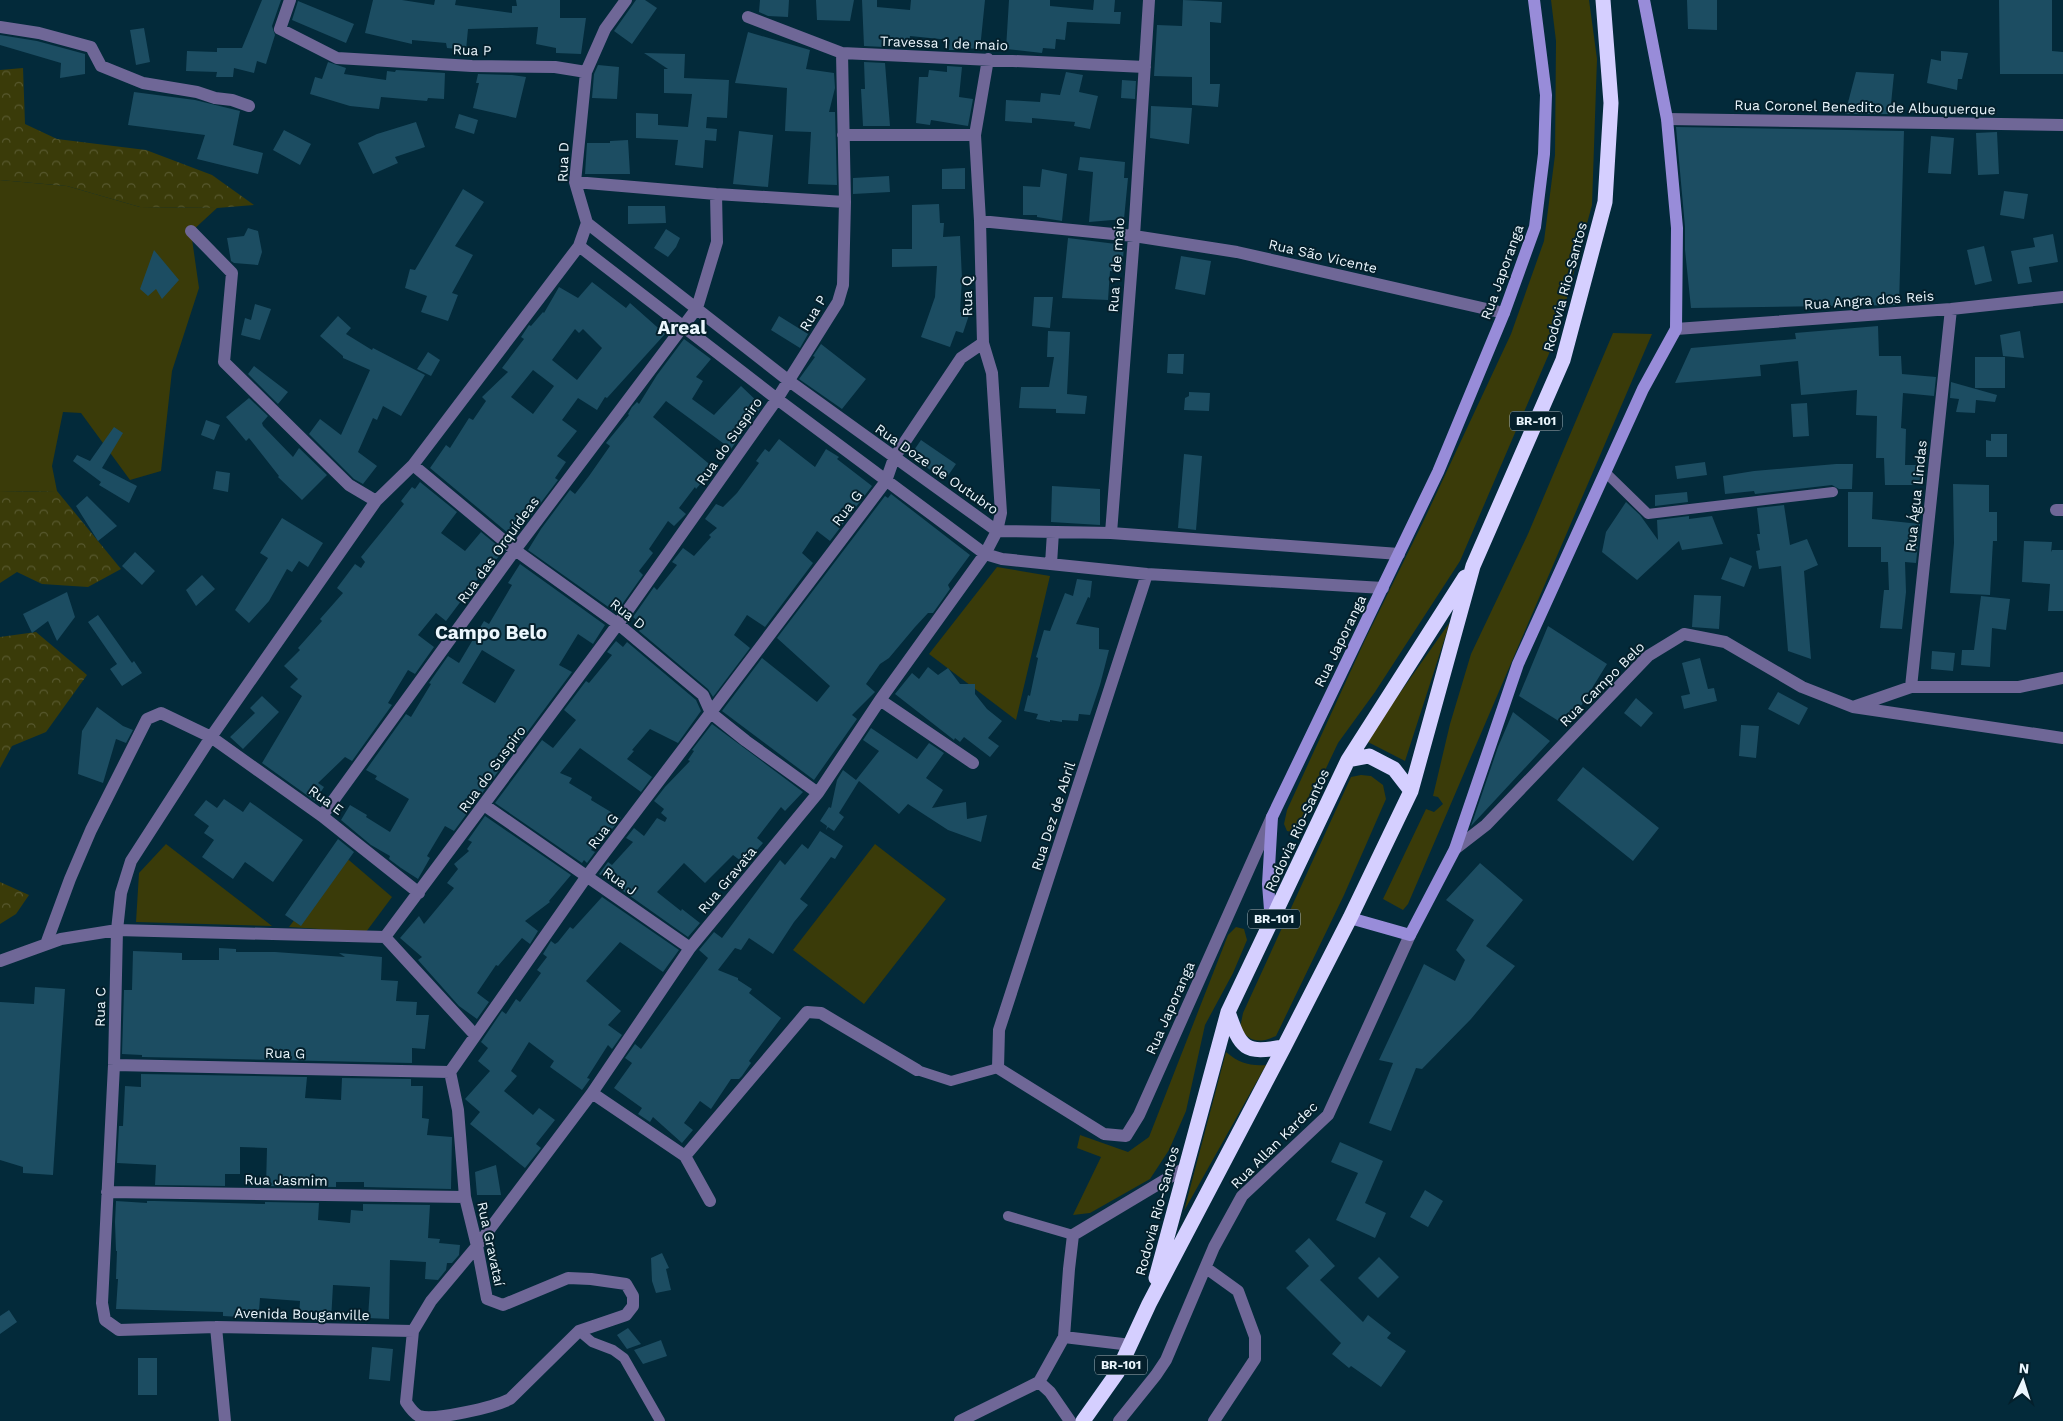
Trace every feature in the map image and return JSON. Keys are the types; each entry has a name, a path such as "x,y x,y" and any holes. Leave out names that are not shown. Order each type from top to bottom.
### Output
{"highway":[{"name":"Rodovia Rio-Santos","path":"1083,1421 1117,1373 1149,1304 1350,918 1411,791 1473,566 1563,360 1605,202 1611,103 1603,0"},
{"name":"Rodovia Rio-Santos","path":"1149,1304 1228,1012 1348,760 1473,566"},
{"path":"1348,760 1369,756 1394,769 1411,791"},
{"path":"1228,1012 1236,1034 1244,1046 1261,1051 1284,1047"}],"main road":[{"name":"Rua Japoranga","path":"1272,818 1438,472 1504,314 1535,228 1544,154 1546,95 1534,0"},
{"path":"1350,918 1410,935 1455,849 1518,664 1643,389 1676,329 1678,228 1667,119 1644,0"},
{"path":"1271,924 1268,884 1272,818"}],"street":[{"name":"Rua P","path":"290,0 280,29 337,58 472,66 555,67 586,72"},
{"path":"586,72 605,29 626,0"},
{"name":"Rua 1 de maio","path":"1110,533 1134,236 1149,0"},
{"name":"Travessa 1 de maio","path":"748,17 842,53 1145,67"},
{"path":"0,27 39,33 91,47 101,66 143,83 198,92 249,106"},
{"name":"Rua P","path":"777,399 838,302 843,285 845,202 842,53"},
{"name":"Rua Q","path":"988,60 974,135 980,221 983,343 992,373 1001,513 998,531"},
{"name":"Rua D","path":"586,72 575,182 587,223"},
{"name":"Rua Coronel Benedito de Albuquerque","path":"1667,119 2063,125"},
{"path":"843,135 974,135"},
{"path":"575,182 716,194 845,202"},
{"path":"697,308 717,242 716,194"},
{"name":"Rua São Vicente","path":"980,221 1134,236 1238,252 1504,314"},
{"path":"211,738 376,501 413,465 579,246 587,223"},
{"name":"Rua Doze de Outubro","path":"587,223 789,380 894,458 998,531 1110,533 1399,554"},
{"path":"191,232 232,273 224,362 349,485 376,501"},
{"path":"579,246 682,327 985,554 1002,559 1147,574 1382,588"},
{"name":"Rua Angra dos Reis","path":"1676,329 1951,309 2063,297"},
{"name":"Rua das Orquídeas","path":"322,816 516,550 697,308"},
{"name":"Rua Água Lindas","path":"1911,687 1951,309"},
{"name":"Rua G","path":"114,1064 450,1072 587,876 886,481 894,458 961,358 983,343"},
{"name":"Rua do Suspiro","path":"385,937 618,624 777,399"},
{"name":"Rua D","path":"413,465 516,550 618,624 703,695 711,713 818,793"},
{"name":"Rua Gravata","path":"478,1246 592,1093 690,948 818,793 880,700 985,554 998,531"},
{"path":"1051,564 1053,532"},
{"name":"Rua Dez de Abril","path":"998,1068 999,1030 1147,574"},
{"name":"Rua Campo Belo","path":"1455,849 1486,825 1648,656 1684,634 1725,642 1802,687 1853,707 2016,729 2063,738"},
{"path":"1853,707 1911,687 2019,687 2063,678"},
{"path":"880,700 973,763"},
{"name":"Rua E","path":"46,944 70,879 91,830 147,719 161,713 211,738 322,816 419,893"},
{"name":"Rua C","path":"102,1303 114,1064 117,930 121,893 131,861 211,738"},
{"name":"Rua J","path":"484,805 690,948"},
{"name":"Rua Japoranga","path":"998,1068 1104,1134 1126,1136 1139,1114 1272,818"},
{"path":"0,960 61,939 117,930 385,937 475,1035"},
{"name":"Rua Allan Kardec","path":"1119,1421 1166,1360 1214,1247 1242,1196 1328,1115 1410,935"},
{"path":"685,1156 807,1012 821,1012 917,1070"},
{"name":"Rua Gravataí","path":"413,1331 406,1402 412,1412 420,1417 434,1420 499,1404 510,1399 579,1332 626,1315 633,1306 633,1296 626,1284 591,1278 568,1278 503,1305 487,1299 478,1246 465,1197 458,1110 450,1072"},
{"path":"592,1093 685,1156 710,1201"},
{"path":"960,1421 1039,1382 1064,1336 1073,1235 1185,1168"},
{"name":"Rua Jasmim","path":"107,1192 465,1197"},
{"path":"413,1331 431,1302 478,1246"},
{"path":"1206,1268 1238,1291 1255,1337 1255,1359 1214,1421"},
{"name":"Avenida Bouganville","path":"102,1303 105,1320 119,1330 216,1327 413,1331"},
{"path":"216,1327 225,1421"},
{"path":"1064,1336 1131,1345"},
{"path":"1039,1382 1050,1392 1070,1421"}],"lane":[{"path":"1605,472 1648,514 1833,492"},
{"path":"917,1070 951,1081 998,1068"},
{"path":"1008,1216 1073,1235"},
{"path":"579,1332 592,1342 613,1350 624,1358 660,1421"}],"green space":[{"path":"1551,0 1589,0 1597,59 1592,205 1557,335 1460,561 1375,692 1338,743 1300,823 1292,832 1287,831 1284,824 1287,810 1364,642 1424,520 1511,334 1544,241 1555,155 1556,41"},
{"path":"23,68 25,124 57,139 146,150 212,175 254,205 217,208 140,207 67,186 0,180 0,70"},
{"path":"0,180 67,186 140,207 217,208 191,232 199,288 172,371 161,471 130,480 81,413 63,412 52,466 57,491 0,492"},
{"path":"1613,333 1652,334 1408,904 1403,910 1383,899 1426,809 1434,812 1443,804 1438,797 1433,796 1450,724 1471,654 1528,534"},
{"path":"57,491 121,569 88,587 42,584 17,572 0,583 0,492"},
{"path":"997,567 1050,576 1016,720 929,654"},
{"path":"1450,622 1405,761 1366,741"},
{"path":"36,632 87,675 46,732 12,746 0,768 0,637"},
{"path":"1371,776 1383,785 1386,799 1344,895 1276,1036 1265,1040 1252,1039 1240,1028 1243,1013 1351,777"},
{"path":"166,844 272,926 136,922 139,873"},
{"path":"875,844 946,899 864,1004 793,950"},
{"path":"343,855 392,897 366,932 289,927"},
{"path":"0,882 29,895 16,914 0,924"},
{"path":"1236,927 1244,929 1247,940 1233,973 1205,1025 1186,1111 1169,1150 1150,1179 1090,1213 1073,1215 1101,1157 1077,1148 1080,1135 1128,1152 1149,1137 1228,935"},
{"path":"1226,1052 1235,1059 1245,1063 1266,1065 1184,1211"}],"building":[{"path":"262,0 281,0 272,26 275,35 266,64 257,61 254,73 234,68 233,77 216,77 217,72 186,71 187,51 217,52 217,48 242,48"},
{"path":"373,0 402,0 434,5 435,0 456,0 455,5 512,13 512,6 517,6 516,0 560,0 560,18 586,18 581,54 556,53 556,48 536,44 538,27 468,29 466,50 447,48 446,43 412,40 412,44 365,33"},
{"path":"636,0 645,0 657,8 632,44 614,31"},
{"path":"760,0 789,0 788,17 768,16 759,12"},
{"path":"816,0 854,0 850,21 817,20"},
{"path":"862,0 877,0 877,7 910,10 911,0 985,0 980,49 964,48 964,50 949,50 950,40 910,36 909,42 884,39 884,47 864,46"},
{"path":"1009,0 1050,0 1050,6 1093,10 1094,0 1115,0 1114,12 1121,12 1120,24 1067,22 1065,40 1056,39 1055,49 1043,48 1042,53 1006,49"},
{"path":"1183,0 1222,2 1221,23 1210,22 1210,84 1220,84 1218,107 1192,105 1192,77 1154,76 1157,25 1182,26"},
{"path":"1687,0 1717,0 1717,30 1688,29"},
{"path":"1999,0 2052,0 2052,51 2063,52 2063,74 2000,74"},
{"path":"298,1 354,24 346,43 292,20"},
{"path":"144,28 150,62 136,65 130,30"},
{"path":"748,32 810,50 806,69 834,73 835,88 829,112 835,112 837,185 808,184 811,132 785,131 787,88 735,83"},
{"path":"0,35 37,41 85,54 85,74 60,78 61,63 0,45"},
{"path":"1941,51 1968,53 1962,79 1958,79 1957,90 1927,83 1931,59 1941,61"},
{"path":"644,53 685,54 684,78 729,80 727,118 707,117 706,128 717,129 716,141 705,140 703,168 675,165 678,140 636,138 636,113 658,114 658,125 688,127 692,94 664,93 664,69 668,69"},
{"path":"328,62 346,68 344,74 386,80 387,71 445,73 444,99 428,98 427,101 381,97 379,109 350,106 310,94 315,77 322,79"},
{"path":"864,62 885,63 890,126 863,126 861,89 865,89"},
{"path":"598,65 619,67 617,99 592,98 594,74"},
{"path":"947,66 962,67 959,97 973,99 968,126 931,120 930,125 916,123 919,77 928,77 929,70 947,72"},
{"path":"1066,72 1083,75 1079,92 1098,96 1090,129 1074,126 1075,122 1032,118 1032,123 1005,121 1006,100 1040,102 1041,93 1060,95"},
{"path":"1856,72 1894,74 1890,114 1845,114"},
{"path":"478,74 526,77 516,118 473,108 479,83 476,83"},
{"path":"1122,80 1136,81 1135,99 1121,98"},
{"path":"134,92 195,100 240,111 233,145 263,153 258,174 197,159 205,135 128,125"},
{"path":"1151,106 1192,108 1189,144 1150,138"},
{"path":"459,114 478,120 474,134 455,128"},
{"path":"416,122 425,147 395,157 398,163 373,174 358,143 377,134"},
{"path":"1676,127 1904,131 1899,305 1691,308"},
{"path":"284,130 311,144 300,165 273,150"},
{"path":"739,131 773,135 768,187 733,184"},
{"path":"1997,132 1999,174 1978,175 1976,133"},
{"path":"1931,136 1954,138 1951,174 1928,173"},
{"path":"628,140 630,174 585,174 587,143 610,143 610,141"},
{"path":"1080,157 1125,162 1124,178 1128,178 1124,219 1089,222 1093,172 1078,170"},
{"path":"965,168 965,189 942,189 942,169"},
{"path":"1042,169 1067,174 1062,221 1037,217 1037,215 1023,215 1023,186 1040,187"},
{"path":"889,176 890,192 853,194 853,178"},
{"path":"463,189 484,202 455,246 473,255 452,293 458,295 448,321 421,312 427,296 405,288 410,269 415,270"},
{"path":"2004,191 2028,194 2024,219 2000,215"},
{"path":"939,204 940,223 944,223 943,237 960,236 962,279 960,312 969,315 963,333 956,331 950,347 921,337 935,297 937,266 892,267 892,249 912,249 912,205"},
{"path":"628,206 665,206 666,223 628,224"},
{"path":"248,228 258,231 262,252 258,265 234,263 231,261 227,238 244,236"},
{"path":"666,229 680,238 668,257 654,248"},
{"path":"2053,234 2058,262 2029,267 2032,282 2018,284 2011,251 2035,247 2033,238"},
{"path":"1068,238 1124,245 1122,272 1110,271 1108,300 1062,298"},
{"path":"1984,246 1992,281 1975,285 1967,250"},
{"path":"154,250 179,280 162,299 156,289 148,296 140,289"},
{"path":"1181,256 1211,261 1205,295 1175,289"},
{"path":"592,282 626,308 630,303 665,334 607,398 605,397 597,410 578,398 562,420 577,431 557,456 566,462 555,478 558,480 514,538 430,468 446,445 450,448 469,418 473,420 486,401 482,397 508,372 502,368 524,339 521,337 529,325 531,326 544,313 559,287 578,298","holes":["575,329 579,333 583,329 602,348 577,380 552,360","533,370 554,386 533,414 511,397"]},
{"path":"1034,297 1053,297 1050,328 1032,326"},
{"path":"255,304 271,309 260,340 241,335 245,318 251,320"},
{"path":"338,316 351,328 346,334 372,350 373,348 425,375 401,416 383,406 377,420 373,418 358,452 377,466 363,484 354,479 309,434 320,419 341,435 370,370 343,358 320,336"},
{"path":"779,316 808,334 800,348 771,330"},
{"path":"1878,326 1879,356 1901,356 1902,374 1936,377 1934,396 1903,393 1901,428 1906,429 1905,465 1923,465 1923,485 1885,485 1884,458 1876,458 1877,416 1856,415 1857,390 1801,395 1798,361 1760,365 1761,376 1675,383 1691,348 1796,339 1795,333"},
{"path":"1048,331 1070,332 1067,394 1087,396 1085,414 1056,413 1056,409 1019,408 1021,387 1049,387 1054,357 1047,357"},
{"path":"2020,331 2024,358 2003,356 2000,335"},
{"path":"684,339 711,359 696,377 703,381 692,399 714,415 741,386 762,406 731,449 666,401 653,417 714,468 696,489 695,487 679,508 686,514 674,526 668,521 649,549 653,553 639,571 643,575 621,606 619,603 614,611 528,550 570,490 575,494 589,476 610,446 606,443 629,415 632,407 637,402 639,404 657,375"},
{"path":"821,344 866,379 842,409 799,379 815,357 813,356"},
{"path":"428,352 440,360 431,376 417,369"},
{"path":"1168,354 1184,354 1183,374 1167,373"},
{"path":"1975,357 2005,357 2005,388 1975,388"},
{"path":"254,366 288,392 278,404 248,374"},
{"path":"1951,382 1997,395 1995,402 1976,400 1975,413 1956,412 1959,399 1950,398"},
{"path":"1189,392 1210,393 1209,411 1184,410 1185,398 1189,396"},
{"path":"249,398 268,416 262,423 263,426 293,457 299,448 327,475 302,500 278,477 249,438 246,441 226,417"},
{"path":"1807,403 1809,436 1793,437 1791,404"},
{"path":"206,420 220,425 214,440 201,435"},
{"path":"114,427 123,433 102,468 137,486 129,503 99,485 101,482 73,461 77,455 90,461"},
{"path":"1991,434 2007,434 2007,457 1986,457 1986,440 1991,441"},
{"path":"779,439 815,467 826,449 839,457 837,459 872,486 830,541 817,531 802,553 813,563 765,627 747,615 734,635 750,648 713,697 708,689 639,631 643,626 633,617 654,587 657,590 677,565 672,562 683,548 694,556 711,537 709,535 717,528 705,519 716,504 723,507 737,493 759,463 756,461 765,449 769,452"},
{"path":"921,440 956,464 945,480 910,456"},
{"path":"1184,454 1202,456 1196,530 1178,528"},
{"path":"1705,462 1707,475 1677,479 1675,466"},
{"path":"1853,464 1852,489 1839,489 1832,485 1755,494 1754,491 1725,494 1723,476 1754,471"},
{"path":"216,471 230,473 228,492 213,489"},
{"path":"420,482 457,512 441,533 465,551 481,532 504,551 477,580 446,621 436,613 418,635 434,647 415,674 408,670 388,703 392,705 352,761 345,757 318,783 324,787 315,801 262,763 302,696 290,687 298,679 284,666 300,650 298,648 343,593 337,588 355,564 361,568 365,562 361,557 404,504 401,501 412,487 415,489"},
{"path":"1953,484 1989,485 1989,512 1997,512 1997,541 1993,541 1990,595 1950,593 1954,543"},
{"path":"1052,486 1100,489 1100,525 1051,522"},
{"path":"1687,492 1688,502 1655,506 1655,495"},
{"path":"1848,492 1873,492 1872,519 1920,524 1916,563 1905,562 1906,592 1902,629 1880,628 1884,590 1889,590 1888,562 1881,562 1881,547 1848,547"},
{"path":"891,494 970,555 948,585 950,589 933,613 928,613 889,658 880,664 866,684 875,692 852,715 857,719 814,780 722,711 762,658 817,702 830,686 777,638 885,496 888,498"},
{"path":"87,496 117,526 98,541 76,506"},
{"path":"1626,502 1640,515 1658,540 1657,520 1689,516 1689,519 1712,516 1723,544 1682,550 1679,541 1637,580 1602,552 1606,532"},
{"path":"1784,505 1790,545 1807,539 1818,565 1804,571 1811,659 1788,651 1781,566 1759,569 1756,551 1760,550 1757,534 1760,534 1757,508"},
{"path":"282,518 323,543 308,567 299,561 292,572 287,569 269,601 249,623 235,610 268,558 260,553"},
{"path":"2024,541 2052,542 2051,552 2052,550 2063,550 2063,611 2048,611 2050,584 2022,582"},
{"path":"135,552 155,571 142,585 122,566"},
{"path":"1730,557 1752,566 1744,587 1721,579"},
{"path":"520,564 605,625 593,644 578,634 559,665 572,672 454,831 445,826 427,856 430,858 418,879 389,859 390,856 371,845 341,820 350,805 390,832 409,799 375,779 377,776 366,770 406,714 411,717 431,684 429,683 448,656 459,663 484,621 489,624 512,585 508,583","holes":["482,650 515,670 495,703 462,683"]},
{"path":"202,575 215,589 196,606 186,590"},
{"path":"1077,579 1092,581 1090,598 1088,597 1076,624 1099,628 1099,649 1109,650 1100,685 1090,715 1079,714 1078,721 1062,720 1062,722 1050,720 1050,722 1036,719 1038,714 1024,711 1028,695 1030,696 1038,658 1036,657 1044,630 1050,631 1065,593 1073,596"},
{"path":"67,592 75,617 57,641 48,621 32,633 23,614"},
{"path":"1694,595 1721,596 1719,629 1692,627"},
{"path":"1981,596 2010,599 2006,630 1992,628 1990,667 1961,665 1962,650 1974,650"},
{"path":"98,615 132,663 134,661 142,673 122,686 110,669 117,664 88,622"},
{"path":"1548,626 1607,664 1576,714 1565,725 1519,696"},
{"path":"616,641 623,647 627,642 696,700 701,711 678,743 650,729 632,750 634,751 627,759 652,777 641,792 580,748 560,773 572,778 569,783 592,797 591,800 621,818 612,829 608,827 591,850 595,852 587,863 584,860 582,863 495,803 542,740 553,748 576,720 564,710 586,681 589,683 612,655 607,652"},
{"path":"1932,651 1955,653 1953,671 1931,669"},
{"path":"1700,658 1708,689 1714,688 1717,701 1684,709 1681,696 1690,694 1682,663"},
{"path":"928,667 938,675 948,668 960,684 975,684 975,694 987,709 1002,721 988,738 999,746 990,757 964,737 960,742 955,738 954,740 895,694 912,673 919,679"},
{"path":"1778,692 1808,708 1799,725 1768,709"},
{"path":"262,696 279,712 243,749 230,737 255,713 250,708"},
{"path":"1636,698 1653,713 1641,727 1624,713"},
{"path":"97,707 123,726 133,730 126,743 116,739 103,783 78,774 82,731"},
{"path":"1513,712 1550,741 1471,826 1498,747"},
{"path":"712,724 803,792 785,811 781,807 757,838 763,843 745,864 733,855 705,883 684,863 657,892 700,923 688,937 599,874 608,862 612,865 633,842 626,838 634,828 644,836 657,818 665,822 667,818 661,813 664,809 654,801 690,761 688,760 694,751 692,750"},
{"path":"1741,725 1759,726 1756,758 1739,756"},
{"path":"871,728 917,759 929,743 944,753 926,778 943,790 932,808 966,802 967,819 987,815 981,842 948,830 908,804 899,814 859,781 839,813 844,817 834,831 828,827 826,830 827,826 820,821 829,807 831,808 837,780 843,770 856,780 879,751 863,740"},
{"path":"1583,767 1659,828 1633,861 1557,800"},
{"path":"224,799 243,812 250,802 303,840 273,882 245,862 233,879 202,857 214,840 204,833 209,826 194,815 206,800 217,808"},
{"path":"485,816 571,875 550,902 525,921 538,931 530,944 522,938 498,966 496,965 477,993 489,1002 477,1019 459,1006 418,960 422,957 400,938 419,916 424,924 454,888 447,883 458,869 454,864 469,851 467,849 472,842 468,840"},
{"path":"820,831 843,846 835,859 831,857 800,899 808,905 794,922 773,954 749,938 741,950 735,948 718,970 738,978 738,980 752,989 749,993 781,1018 749,1061 751,1063 742,1076 739,1079 731,1079 711,1109 700,1101 684,1123 693,1130 682,1143 653,1117 650,1122 638,1114 642,1108 614,1088 632,1063 625,1058 635,1044 641,1049 708,958 699,950 714,932 722,938 780,860 785,865 802,844 808,849"},
{"path":"338,839 354,852 301,926 285,915"},
{"path":"1480,863 1523,900 1486,946 1515,966 1471,1019 1422,1069 1416,1068 1391,1131 1369,1123 1393,1063 1379,1060 1424,964 1455,981 1465,960 1456,950 1474,920 1446,900"},
{"path":"602,897 679,950 663,972 620,942 586,981 621,1011 608,1025 622,1035 612,1049 608,1045 587,1078 590,1079 582,1090 550,1067 554,1061 529,1042 511,1071 517,1076 504,1091 533,1115 539,1108 555,1120 536,1144 541,1148 525,1168 470,1124 480,1112 465,1099 490,1071 478,1061 488,1048 481,1042 502,1011 506,1014 516,999 520,1002 541,973 537,970 547,957 543,954 551,941 555,944 558,942 570,927 573,929"},
{"path":"219,948 236,949 236,952 275,952 345,957 339,953 382,957 381,980 398,981 396,1001 417,1002 416,1015 429,1015 425,1049 412,1048 412,1063 142,1057 142,1055 122,1054 124,990 132,990 133,951 182,953 182,960 219,960"},
{"path":"35,987 65,989 53,1175 23,1173 23,1167 0,1160 0,1002 34,1004"},
{"path":"141,1074 307,1077 305,1098 341,1100 342,1078 411,1079 411,1086 423,1086 422,1118 429,1119 427,1135 452,1137 451,1189 364,1187 364,1182 336,1182 336,1187 266,1186 267,1148 240,1147 240,1174 225,1174 225,1186 155,1185 156,1165 117,1163 119,1126 123,1126 125,1086 141,1087"},
{"path":"1340,1142 1383,1161 1365,1203 1386,1213 1375,1238 1336,1220 1358,1173 1331,1162"},
{"path":"496,1165 501,1195 477,1195 475,1172"},
{"path":"1425,1190 1443,1201 1428,1227 1410,1217"},
{"path":"116,1201 147,1203 147,1201 155,1201 265,1204 265,1202 319,1203 318,1220 350,1223 351,1210 363,1211 363,1204 430,1205 428,1238 440,1239 439,1243 460,1245 459,1255 452,1263 447,1263 446,1270 438,1280 425,1279 426,1262 390,1260 389,1319 368,1318 370,1287 333,1285 331,1321 299,1318 300,1301 260,1298 259,1311 241,1310 241,1317 223,1316 223,1312 116,1309 118,1279 116,1279"},
{"path":"1309,1238 1335,1266 1320,1280 1363,1322 1368,1315 1391,1333 1387,1338 1406,1351 1381,1387 1351,1366 1349,1368 1332,1354 1341,1343 1286,1288 1309,1266 1295,1251"},
{"path":"662,1253 669,1268 666,1269 671,1290 656,1293 652,1281 651,1258"},
{"path":"1379,1257 1399,1277 1378,1298 1358,1278"},
{"path":"9,1310 17,1322 0,1334 0,1316"},
{"path":"628,1328 641,1344 627,1349 617,1335"},
{"path":"661,1340 667,1356 643,1364 634,1350"},
{"path":"372,1347 393,1349 390,1381 369,1379"},
{"path":"138,1358 157,1358 157,1395 138,1395"}],"district":[{"name":"Areal","path":"682,327"},
{"name":"Campo Belo","path":"491,632"}]}
